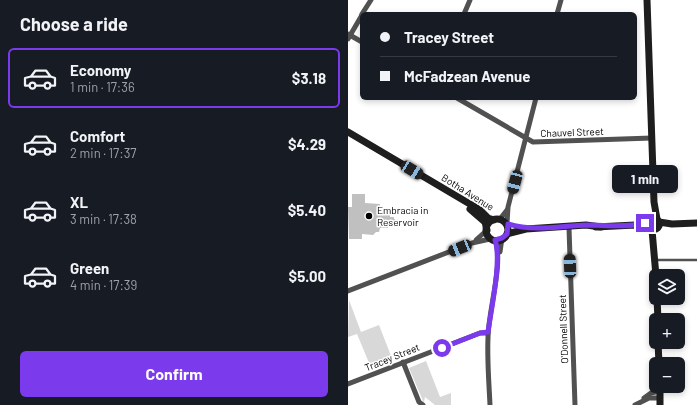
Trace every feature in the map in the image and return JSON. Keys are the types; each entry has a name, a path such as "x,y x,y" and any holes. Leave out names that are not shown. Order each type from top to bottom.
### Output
{"street":[{"path":"363,12 370,0"},
{"path":"465,12 470,0"},
{"path":"558,12 561,0"},
{"path":"647,0 656,269"},
{"path":"360,17 349,36 360,41"},
{"name":"Chauvel Street","path":"460,100 526,140 533,142 652,138"},
{"path":"490,405 488,332 499,238 536,100"},
{"name":"Botha Avenue","path":"348,132 361,142 449,194 480,210 488,218 526,229"},
{"name":"Botha Avenue","path":"348,137 361,142"},
{"name":"Botha Avenue","path":"449,194 481,217 485,222 486,230 499,238"},
{"path":"472,243 486,230 502,222"},
{"path":"348,291 472,243 499,238 526,229 571,228 586,225 601,226 697,223"},
{"name":"O'Donnell Street","path":"571,228 575,405"},
{"name":"Tracey Street","path":"348,384 480,333 488,332"},
{"path":"403,362 419,402 423,405"},
{"path":"635,405 651,393 660,395"}],"lane":[{"path":"656,257 697,260"}],"path":[{"path":"394,220 414,222"}],"shaded area":[{"path":"349,300 361,332 379,325 393,361 372,370 357,334 348,337"},
{"path":"426,361 440,397 451,393 451,405 435,405 425,397 424,402 423,401 409,368"}],"building":[{"name":"Embracia in Reservoir","path":"352,194 365,194 365,203 380,204 380,211 390,211 390,217 394,217 394,223 388,223 388,228 380,228 379,232 376,232 373,235 362,234 362,239 349,239 348,207 352,207"}],"place":[{"name":"Embracia in Reservoir","path":"369,216"}],"route":[{"path":"442,348 480,333 488,332 498,249 495,240 499,240 507,234 508,224 526,229 572,228 586,225 635,225 645,223"}]}
